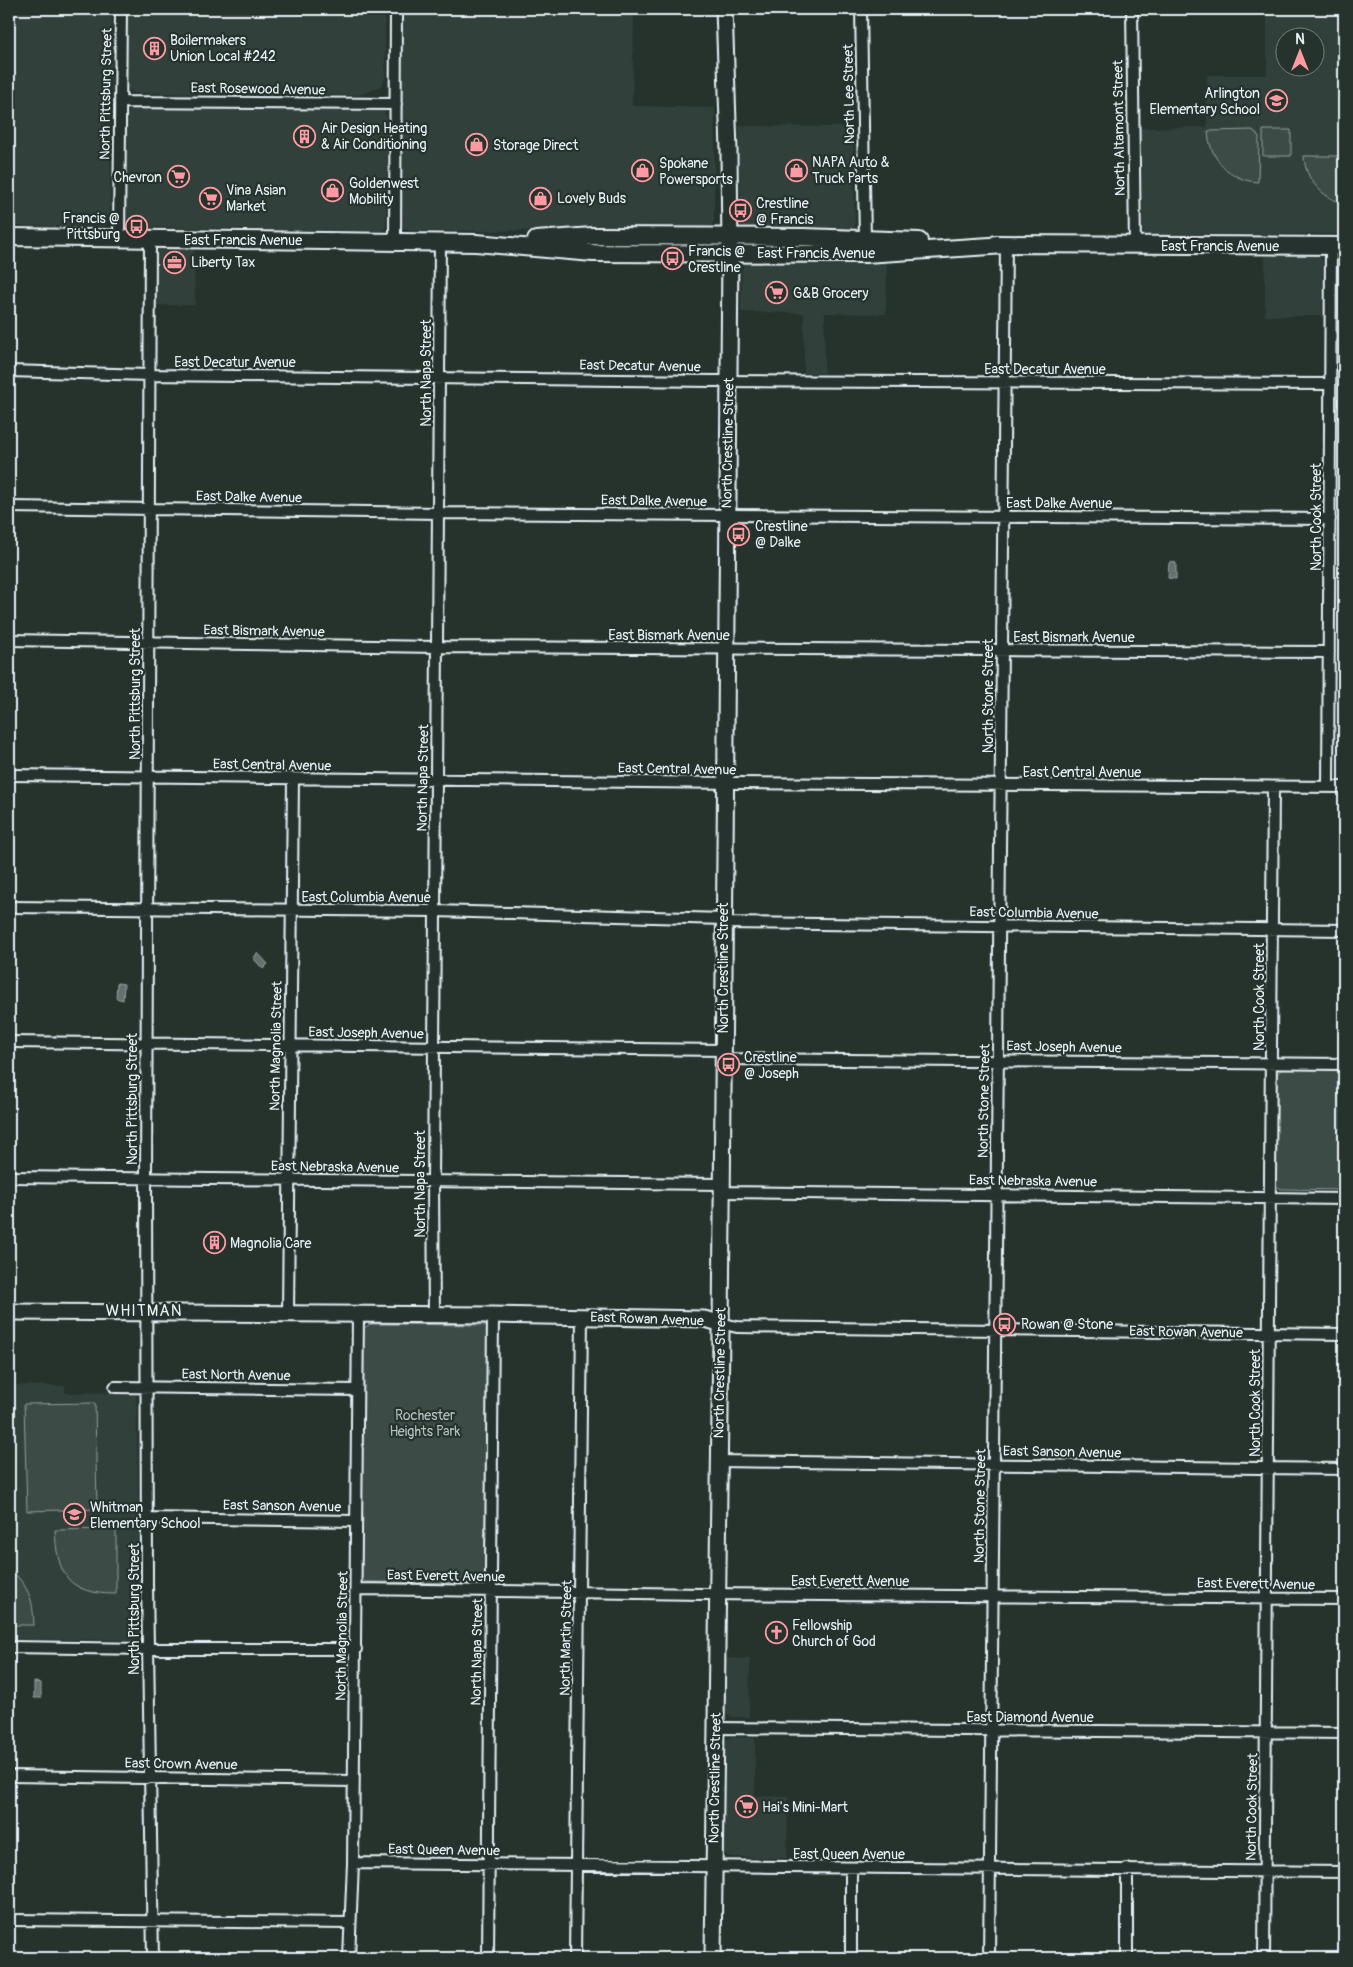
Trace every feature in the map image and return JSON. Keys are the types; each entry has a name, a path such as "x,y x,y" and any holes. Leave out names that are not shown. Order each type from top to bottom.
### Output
{"main road":[{"name":"North Crestline Street","path":"713,1958 730,253 729,150 724,9"},
{"name":"East Francis Avenue","path":"476,243 593,236 865,239 1006,245 1338,246"},
{"name":"East Francis Avenue","path":"9,237 440,242 476,243 593,253 865,254 1006,245"},
{"name":"East Rowan Avenue","path":"9,1312 493,1315 704,1319 720,1323"}],"street":[{"name":"North Pittsburg Street","path":"119,239 121,9"},
{"path":"395,241 396,9"},
{"name":"North Lee Street","path":"861,9 865,239"},
{"name":"North Altamont Street","path":"1132,9 1134,246"},
{"name":"East Rosewood Avenue","path":"120,102 396,104"},
{"name":"North Pittsburg Street","path":"150,240 146,1387 153,1958"},
{"name":"North Napa Street","path":"434,1315 433,1182 440,242"},
{"name":"North Stone Street","path":"989,1958 1006,245"},
{"name":"North Cook Street","path":"1328,787 1330,384 1338,246"},
{"name":"East Decatur Avenue","path":"9,371 149,375 729,381 1330,384"},
{"name":"East Dalke Avenue","path":"9,506 150,510 727,516 1330,519"},
{"name":"East Bismark Avenue","path":"9,640 726,649 1329,652"},
{"name":"East Central Avenue","path":"9,775 148,778 1344,787"},
{"name":"North Magnolia Street","path":"288,1314 293,779"},
{"name":"North Cook Street","path":"1264,1958 1273,787"},
{"name":"East Columbia Avenue","path":"9,907 435,911 724,921 1344,930"},
{"name":"East Joseph Avenue","path":"9,1042 434,1047 998,1060 1344,1064"},
{"name":"East Nebraska Avenue","path":"9,1177 433,1182 1344,1199"},
{"name":"North Magnolia Street","path":"349,1958 353,1863 356,1649 358,1314"},
{"name":"North Napa Street","path":"488,1958 493,1315"},
{"name":"North Martin Street","path":"575,1958 582,1317"},
{"name":"East Rowan Avenue","path":"720,1323 736,1327 1344,1334"},
{"name":"East North Avenue","path":"115,1387 357,1390"},
{"name":"East Sanson Avenue","path":"718,1461 1344,1469"},
{"name":"East Sanson Avenue","path":"147,1518 356,1521"},
{"name":"East Everett Avenue","path":"356,1589 1344,1599"},
{"path":"9,1647 356,1649"},
{"name":"East Diamond Avenue","path":"716,1728 1344,1733"},
{"name":"East Crown Avenue","path":"9,1776 353,1781"},
{"name":"East Queen Avenue","path":"353,1863 1344,1872"},
{"path":"851,1868 851,1958"},
{"path":"1127,1869 1127,1958"},
{"path":"9,1920 350,1923"}],"shaded area":[{"path":"9,9 112,9 110,220 105,226 9,226"},
{"path":"128,9 385,9 385,79 380,87 359,95 134,93 129,90 127,84"},
{"path":"402,9 634,9 632,106 715,108 714,221 712,226 708,230 412,231 402,229 400,224"},
{"name":"Arlington Elementary School","path":"1267,9 1344,9 1344,234 1146,234 1143,232 1140,128 1207,127 1207,75 1267,75"},
{"path":"136,108 372,108 384,110 388,122 386,226 384,230 380,231 130,227 126,220 127,116 129,111"},
{"path":"739,126 853,127 855,224 853,229 848,231 747,230 744,228 741,221"},
{"path":"161,248 194,248 195,305 155,305 156,255"},
{"path":"1265,254 1320,255 1323,260 1322,316 1265,316"},
{"path":"887,257 886,314 825,313 824,373 804,373 804,313 741,312 742,269 746,261"},
{"path":"1171,561 1176,563 1176,579 1168,578 1169,563"},
{"path":"258,953 268,964 263,969 253,958"},
{"path":"117,983 124,984 123,1000 116,998"},
{"name":"Whitman Elementary School","path":"9,1385 65,1386 65,1393 132,1392 136,1394 141,1633 138,1640 9,1639"},
{"path":"724,1658 750,1659 749,1717 732,1717 724,1711"},
{"path":"34,1682 41,1683 41,1698 34,1698"},
{"path":"731,1737 755,1738 755,1796 788,1797 787,1858 730,1857 722,1852 723,1746 725,1740"}],"green space":[{"path":"1253,130 1259,137 1258,182 1239,178 1223,167 1212,151 1208,131"},
{"path":"1263,130 1291,130 1291,156 1263,156"},
{"path":"1304,156 1344,156 1344,204 1322,192 1311,180 1305,165"},
{"path":"1282,1069 1344,1070 1344,1190 1281,1189 1276,1186 1277,1074"},
{"name":"Rochester Heights Park","path":"371,1324 485,1325 488,1328 485,1549 488,1567 487,1583 365,1582 361,1578 363,1330"},
{"path":"95,1403 97,1509 27,1511 24,1404"},
{"path":"116,1529 116,1594 100,1593 76,1586 68,1579 63,1570 56,1546 55,1530"},
{"path":"9,1568 21,1581 29,1594 34,1625 9,1625"}],"place":[{"name":"Boilermakers Union Local #242","path":"154,48"},
{"name":"Arlington Elementary School","path":"1276,101"},
{"name":"Air Design Heating & Air Conditioning","path":"305,136"},
{"name":"Storage Direct","path":"477,145"},
{"name":"NAPA Auto & Truck Parts","path":"796,170"},
{"name":"Spokane Powersports","path":"643,171"},
{"name":"Chevron","path":"178,177"},
{"name":"Goldenwest Mobility","path":"333,191"},
{"name":"Vina Asian Market","path":"210,198"},
{"name":"Lovely Buds","path":"541,198"},
{"name":"Crestline @ Francis","path":"740,211"},
{"name":"Francis @ Pittsburg","path":"136,226"},
{"name":"Francis @ Crestline","path":"672,259"},
{"name":"Liberty Tax","path":"175,262"},
{"name":"G&B Grocery","path":"777,293"},
{"name":"Crestline @ Dalke","path":"739,534"},
{"name":"Crestline @ Joseph","path":"728,1065"},
{"name":"Magnolia Care","path":"214,1243"},
{"name":"Rowan @ Stone","path":"1005,1324"},
{"name":"Whitman Elementary School","path":"74,1515"},
{"name":"Fellowship Church of God","path":"776,1633"},
{"name":"Hai's Mini-Mart","path":"746,1807"}],"district":[{"name":"WHITMAN","path":"144,1311"}]}
